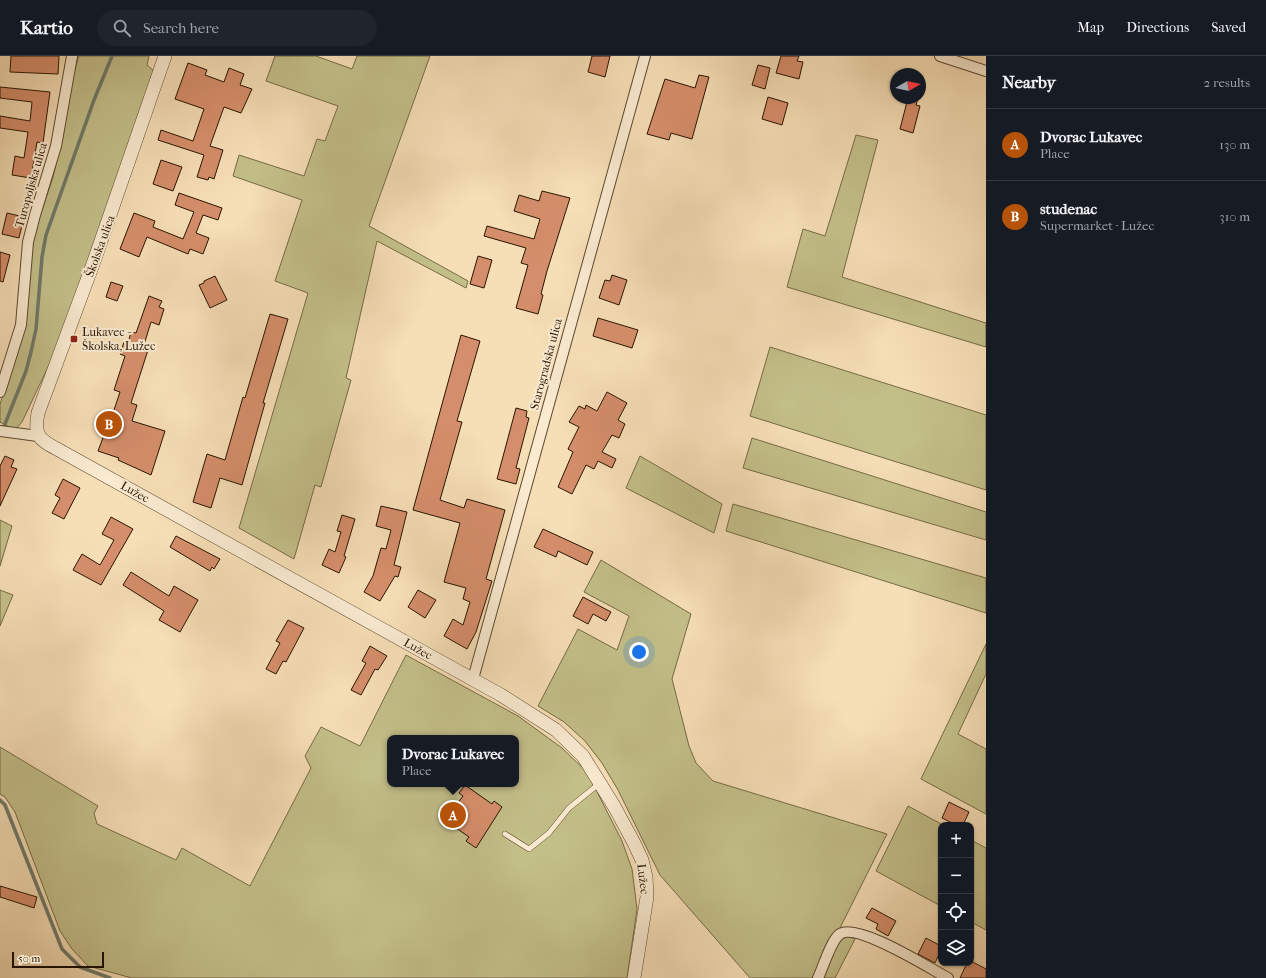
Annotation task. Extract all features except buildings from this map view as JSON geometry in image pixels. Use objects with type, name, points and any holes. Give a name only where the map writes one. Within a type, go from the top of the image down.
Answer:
[{"type":"street","name":"Turopoljska ulica","points":[[0,392],[15,349],[21,325],[28,242],[56,146],[72,56]]},
{"type":"street","name":"Školska ulica","points":[[38,436],[36,425],[38,413],[94,264],[165,56]]},
{"type":"street","name":"Starogradska ulica","points":[[473,679],[645,56]]},
{"type":"street","points":[[940,56],[986,71]]},
{"type":"street","points":[[0,431],[38,436]]},
{"type":"street","name":"Lužec","points":[[38,436],[44,442],[56,449],[473,679],[556,730],[583,756],[601,782],[642,860],[646,877],[647,897],[634,978]]},
{"type":"street","points":[[818,978],[839,934],[848,931],[856,931],[872,937],[948,978]]},
{"type":"lane","points":[[505,834],[529,849],[549,832],[569,808],[601,782]]},
{"type":"shaded area","points":[[79,56],[149,56],[147,65],[155,72],[49,365],[22,422],[15,430],[0,422],[0,404],[22,339],[27,311],[29,270],[34,234],[53,177],[63,135],[73,75]]},
{"type":"shaded area","points":[[275,56],[316,56],[352,69],[357,56],[430,56],[369,226],[468,281],[466,288],[377,241],[346,378],[351,380],[321,487],[315,485],[294,559],[239,528],[308,293],[275,281],[302,200],[233,176],[239,155],[304,176],[317,139],[325,141],[338,106],[266,81]]},
{"type":"shaded area","points":[[856,135],[878,140],[842,277],[986,323],[986,347],[787,287],[803,229],[825,236]]},
{"type":"shaded area","points":[[770,347],[986,415],[986,490],[750,416]]},
{"type":"shaded area","points":[[752,438],[986,512],[986,540],[743,468]]},
{"type":"shaded area","points":[[640,456],[722,504],[714,533],[626,488]]},
{"type":"shaded area","points":[[733,504],[986,578],[986,613],[726,531]]},
{"type":"shaded area","points":[[0,520],[12,526],[0,566]]},
{"type":"shaded area","points":[[601,560],[691,614],[672,679],[689,746],[696,763],[713,781],[887,834],[815,978],[750,978],[660,875],[618,790],[602,763],[585,741],[564,722],[538,706],[578,629],[617,650],[629,616],[584,592]]},
{"type":"shaded area","points":[[0,590],[13,595],[0,626]]},
{"type":"shaded area","points":[[986,644],[986,674],[958,734],[986,749],[986,814],[921,779]]},
{"type":"shaded area","points":[[406,655],[518,716],[562,748],[587,772],[622,841],[632,869],[637,909],[627,978],[132,978],[88,966],[72,949],[60,931],[15,812],[5,797],[0,794],[0,747],[98,806],[94,813],[97,824],[176,860],[182,848],[250,886],[311,768],[305,756],[321,727],[360,746]]},
{"type":"shaded area","points":[[908,806],[938,822],[938,904],[876,871]]},
{"type":"shaded area","points":[[974,842],[986,848],[986,930],[974,924]]},
{"type":"shaded area","points":[[845,935],[855,939],[835,978],[822,978],[839,942]]},
{"type":"waterway","points":[[3,429],[26,371],[31,352],[36,329],[42,257],[46,235],[94,100],[112,56]]},
{"type":"waterway","points":[[0,800],[5,805],[62,949],[80,967],[110,978]]},
{"type":"place","name":"Lukavec - Školska, Lužec","points":[[74,339]]},
{"type":"place","name":"studenac","points":[[109,424]]},
{"type":"place","name":"Dvorac Lukavec","points":[[453,815]]}]
